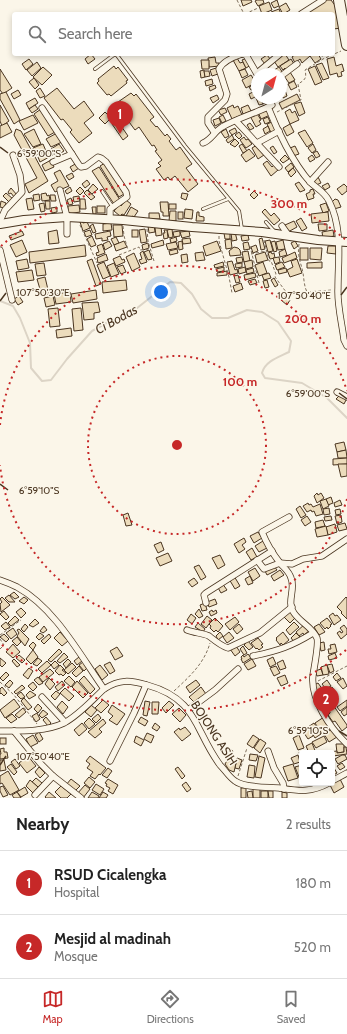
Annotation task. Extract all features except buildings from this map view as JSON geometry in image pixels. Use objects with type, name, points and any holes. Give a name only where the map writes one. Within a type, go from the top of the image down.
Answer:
[{"type":"highway","points":[[339,0],[347,44]]},
{"type":"street","points":[[304,12],[323,0]]},
{"type":"street","points":[[214,132],[208,123],[208,117],[225,100],[227,94],[219,69],[228,61],[238,56]]},
{"type":"street","points":[[247,56],[254,68]]},
{"type":"street","points":[[264,68],[278,56]]},
{"type":"street","points":[[287,72],[297,64]]},
{"type":"street","points":[[203,143],[208,141],[214,132],[272,104]]},
{"type":"street","points":[[268,107],[286,145],[310,182],[330,201],[343,242],[338,289],[344,340],[347,346]]},
{"type":"street","points":[[42,108],[79,165],[81,167],[86,166],[98,157],[102,158],[127,193],[127,197],[112,207],[110,211],[110,219]]},
{"type":"street","points":[[236,122],[280,167]]},
{"type":"street","points":[[257,143],[279,131]]},
{"type":"street","points":[[53,162],[72,154]]},
{"type":"street","points":[[0,221],[5,210],[22,192],[20,175],[13,155]]},
{"type":"street","points":[[310,182],[328,162]]},
{"type":"street","points":[[60,190],[72,217],[67,234]]},
{"type":"street","points":[[0,224],[24,220],[72,217],[242,230],[343,242]]},
{"type":"street","points":[[282,226],[289,236]]},
{"type":"street","points":[[0,250],[2,265],[12,300]]},
{"type":"street","points":[[337,392],[347,397]]},
{"type":"street","points":[[289,518],[262,531],[272,551],[292,579],[291,601],[295,614],[310,628],[317,640],[312,684],[314,695],[329,722],[347,744]]},
{"type":"street","points":[[257,560],[264,569],[280,563],[292,564],[303,559],[322,556],[347,539]]},
{"type":"street","points":[[206,603],[204,598],[206,593],[272,551]]},
{"type":"street","points":[[0,580],[22,591],[54,618],[104,689]]},
{"type":"street","points":[[187,630],[193,633],[207,635],[211,639],[226,647],[230,647],[265,630],[292,607]]},
{"type":"street","points":[[253,656],[275,652],[289,647],[313,633]]},
{"type":"street","points":[[188,710],[215,690],[238,669]]},
{"type":"street","name":"BOJONG ASIH","points":[[0,731],[40,729],[65,722],[104,689],[121,681],[132,682],[146,685],[171,694],[188,710],[196,720],[215,758],[229,776],[236,782],[255,786],[311,791],[322,786]]},
{"type":"street","points":[[110,760],[134,713],[146,685]]},
{"type":"street","points":[[42,698],[65,722]]},
{"type":"street","points":[[14,731],[32,754],[53,776],[81,798]]},
{"type":"street","points":[[268,752],[274,768],[283,783],[284,789]]},
{"type":"street","points":[[335,780],[347,774]]},
{"type":"street","points":[[35,795],[53,776]]},
{"type":"lane","points":[[95,69],[112,56]]},
{"type":"lane","points":[[117,56],[185,146],[239,211],[242,230]]},
{"type":"lane","points":[[102,191],[112,207]]},
{"type":"lane","points":[[203,208],[228,199]]},
{"type":"lane","points":[[266,222],[277,234]]},
{"type":"path","points":[[237,0],[243,12]]},
{"type":"path","points":[[249,12],[258,8]]},
{"type":"path","points":[[335,54],[347,48]]},
{"type":"path","points":[[271,115],[301,100],[298,84],[306,77],[305,70],[330,56]]},
{"type":"path","points":[[72,217],[96,263]]},
{"type":"path","points":[[123,220],[124,236],[128,251]]},
{"type":"path","points":[[146,223],[150,249],[154,262]]},
{"type":"path","points":[[219,229],[219,241],[232,294]]},
{"type":"path","points":[[262,232],[269,261],[271,261],[276,274],[275,278],[289,296]]},
{"type":"path","points":[[300,238],[298,256],[307,292],[338,289]]},
{"type":"path","points":[[250,246],[259,283]]},
{"type":"path","points":[[119,255],[139,247],[140,250],[150,249]]},
{"type":"path","points":[[251,254],[266,250]]},
{"type":"path","points":[[0,636],[21,620]]},
{"type":"path","points":[[0,639],[4,646],[0,650]]},
{"type":"path","points":[[171,694],[192,674],[207,653],[211,639]]},
{"type":"path","points":[[312,684],[347,666]]},
{"type":"path","points":[[0,682],[14,695],[40,729]]},
{"type":"path","points":[[236,782],[247,748]]},
{"type":"waterway","name":"Ci Bodas","points":[[0,301],[13,306],[20,318],[30,343],[31,368],[42,381],[51,380],[67,359],[92,331],[112,320],[127,316],[170,282],[181,283],[192,294],[201,309],[212,318],[228,318],[247,310],[262,312],[278,322],[291,341],[289,352],[266,365],[262,373],[265,378],[302,383],[327,398],[347,418]]},
{"type":"place","name":"RSUD Cicalengka","points":[[120,134]]},
{"type":"place","name":"Mesjid al madinah","points":[[326,719]]}]
